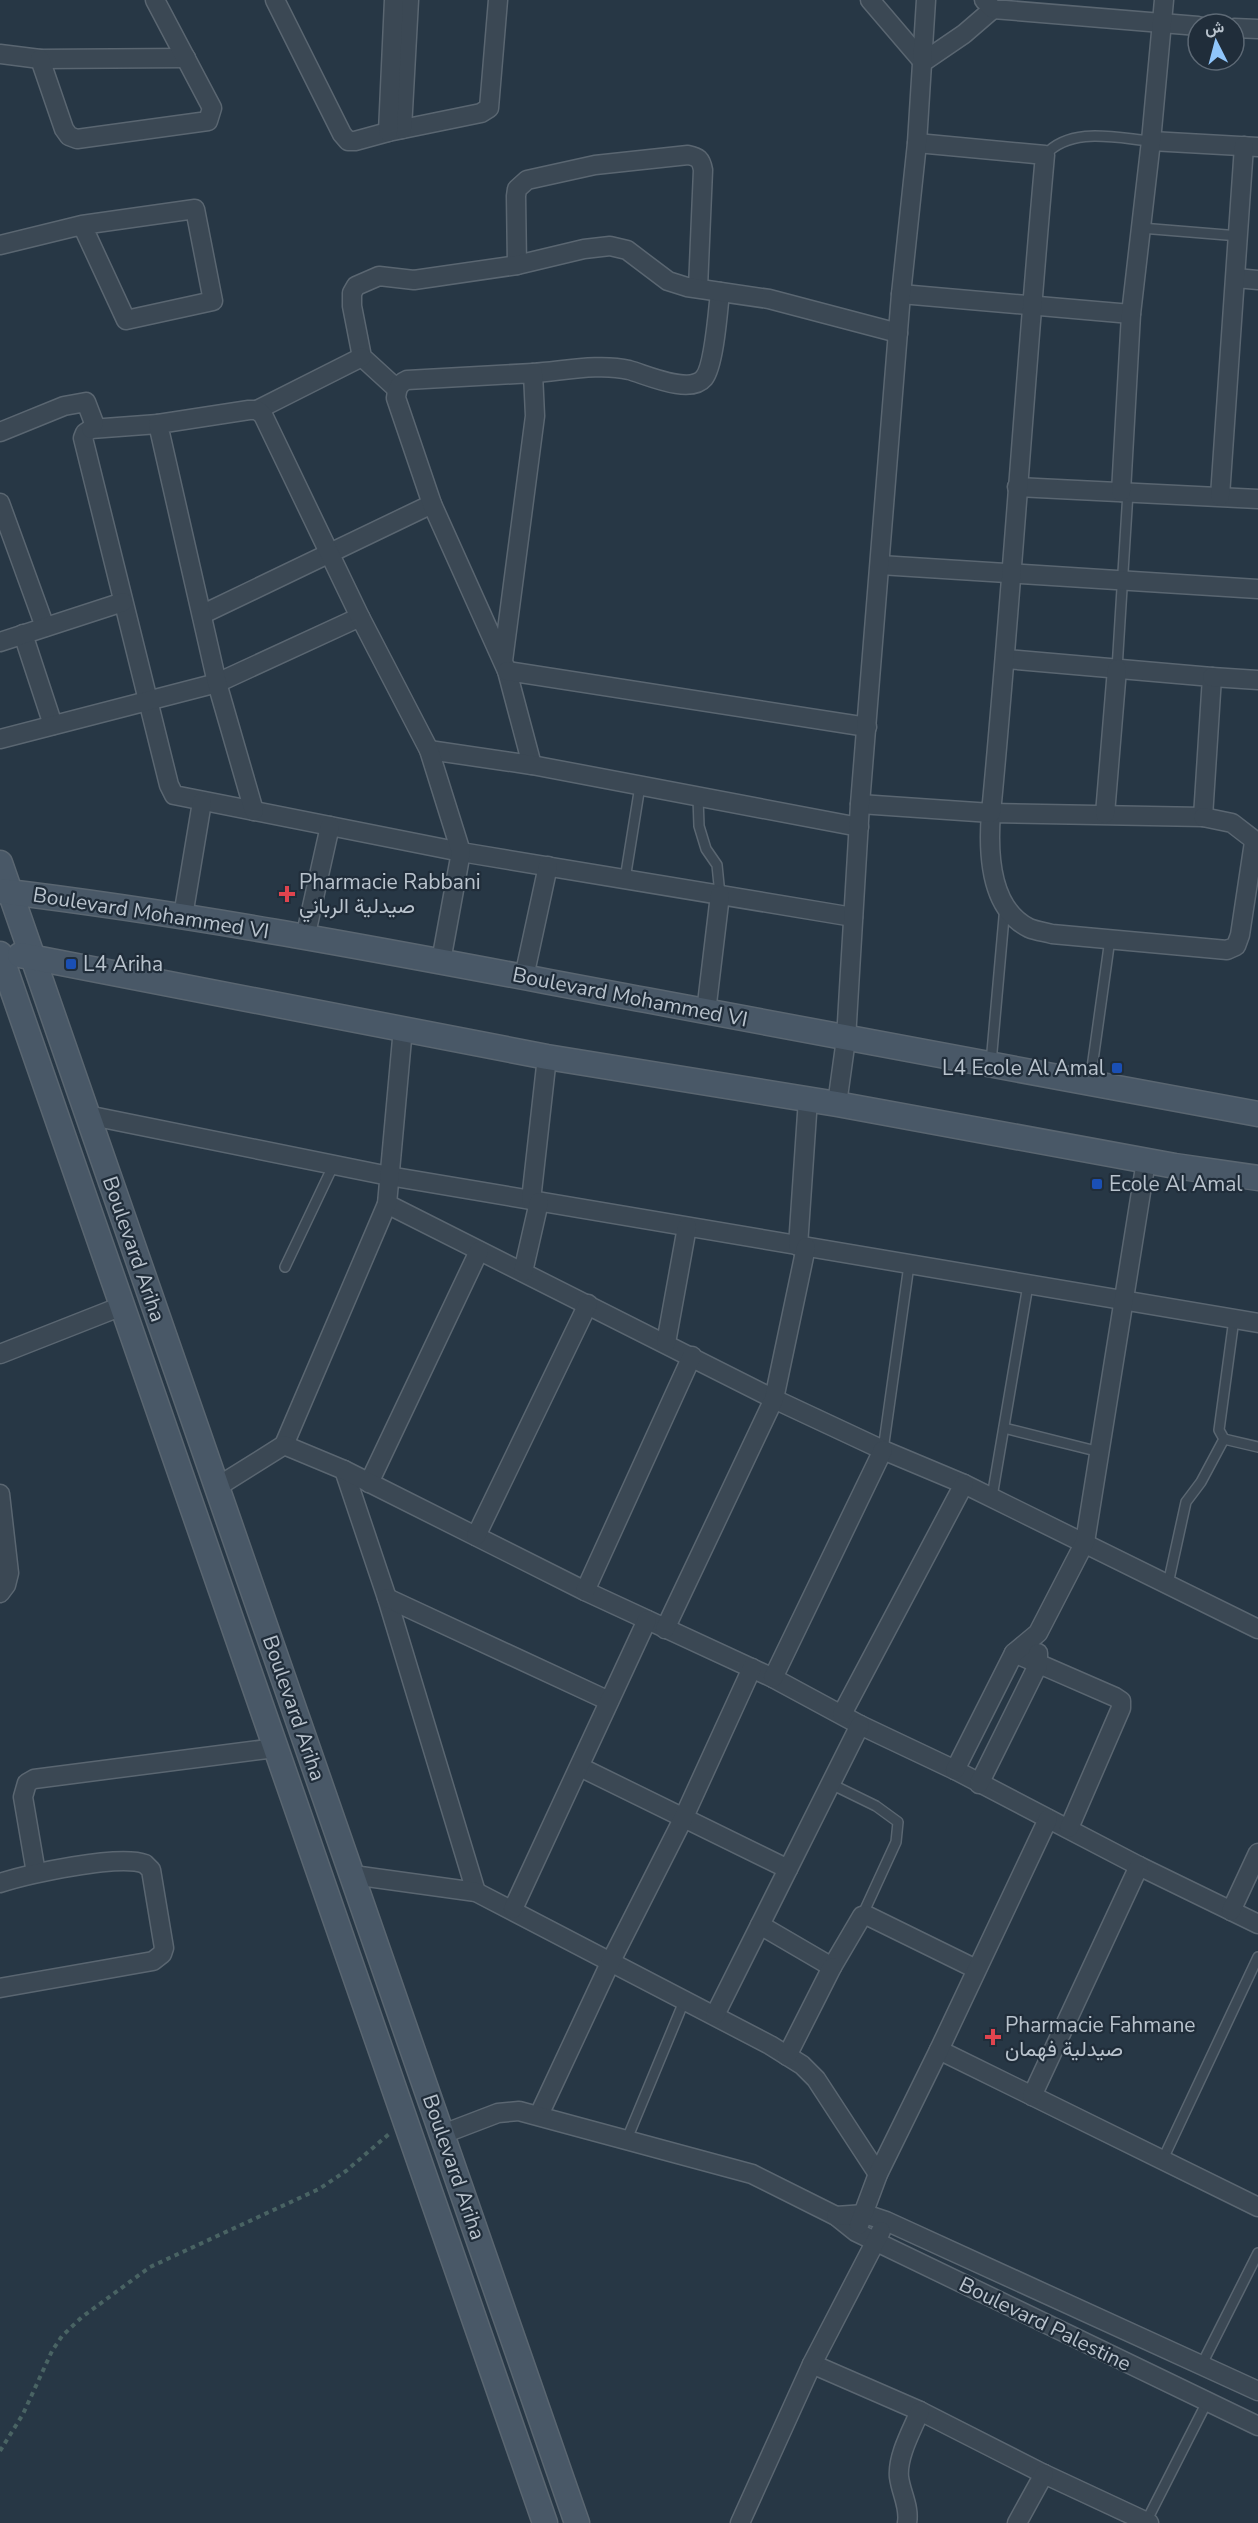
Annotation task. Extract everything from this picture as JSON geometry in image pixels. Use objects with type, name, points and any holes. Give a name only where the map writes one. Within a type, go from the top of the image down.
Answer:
[{"type":"street","points":[[40,59],[64,129],[69,136],[77,139],[208,121],[212,108],[155,0]]},
{"type":"street","points":[[275,0],[342,134],[348,141],[481,113],[489,108],[498,0]]},
{"type":"street","points":[[394,0],[395,130]]},
{"type":"street","points":[[395,130],[409,0]]},
{"type":"street","points":[[870,0],[923,62]]},
{"type":"street","points":[[837,1104],[846,1039],[860,804],[901,294],[917,143],[926,0]]},
{"type":"street","points":[[1125,492],[1131,314],[1151,141],[1164,0]]},
{"type":"street","points":[[923,62],[964,34],[988,4],[1186,25]]},
{"type":"street","points":[[0,54],[40,59],[186,58]]},
{"type":"street","points":[[1151,141],[1251,146],[1239,236],[1220,496]]},
{"type":"street","points":[[860,804],[991,813],[1203,817],[1232,823],[1256,842],[1240,936],[1236,946],[1227,950],[1052,934],[1029,928],[1015,917],[1005,904],[991,864],[988,845],[991,813],[1006,659],[1031,306],[1045,155],[917,143]]},
{"type":"street","points":[[517,265],[516,196],[518,189],[527,180],[595,165],[687,155],[697,157],[702,161],[703,170],[698,288]]},
{"type":"street","points":[[0,246],[82,225],[195,209],[213,301],[126,320],[82,225]]},
{"type":"street","points":[[397,389],[362,357],[352,306],[352,293],[356,286],[379,276],[414,280],[517,265],[584,249],[610,246],[627,250],[668,281],[769,299],[898,333]]},
{"type":"street","points":[[1236,279],[1258,280]]},
{"type":"street","points":[[532,765],[505,666],[432,504],[396,398],[397,389],[407,380],[605,368],[627,369],[674,384],[691,385],[703,380],[709,368],[720,292]]},
{"type":"street","points":[[901,294],[1131,314]]},
{"type":"street","points":[[362,357],[257,410],[158,424],[91,429],[85,433],[84,438],[147,701],[169,785],[174,795],[461,852],[854,917]]},
{"type":"street","points":[[505,666],[535,416],[533,373]]},
{"type":"street","points":[[0,432],[64,406],[86,402],[94,423],[91,429]]},
{"type":"street","points":[[257,410],[263,415],[360,617],[429,750],[461,852],[441,961]]},
{"type":"street","points":[[158,424],[217,683],[254,811]]},
{"type":"street","points":[[1017,487],[1258,499]]},
{"type":"street","points":[[0,503],[45,627]]},
{"type":"street","points":[[202,614],[432,504]]},
{"type":"street","points":[[880,565],[1258,589]]},
{"type":"street","points":[[0,642],[123,602]]},
{"type":"street","points":[[0,739],[217,683],[360,617]]},
{"type":"street","points":[[23,634],[53,725]]},
{"type":"street","points":[[1006,659],[1258,680]]},
{"type":"street","points":[[505,666],[867,727]]},
{"type":"street","points":[[1105,814],[1117,669]]},
{"type":"street","points":[[1203,817],[1212,677]]},
{"type":"street","points":[[429,750],[532,765],[859,827]]},
{"type":"street","points":[[183,916],[202,802]]},
{"type":"street","points":[[305,938],[330,826]]},
{"type":"street","name":"Boulevard Ariha","points":[[0,863],[5,892],[33,957],[577,2523]]},
{"type":"street","points":[[524,977],[548,866]]},
{"type":"street","name":"Boulevard Mohammed VI","points":[[5,892],[183,916],[441,961],[846,1039],[1258,1114]]},
{"type":"street","points":[[706,1012],[720,895]]},
{"type":"street","points":[[0,952],[547,1057],[808,1099],[1146,1161],[1258,1178]]},
{"type":"street","name":"Boulevard Ariha","points":[[0,952],[545,2523]]},
{"type":"street","points":[[217,1488],[284,1445],[387,1204],[403,1028]]},
{"type":"street","points":[[523,1272],[535,1201],[547,1057]]},
{"type":"street","points":[[665,1629],[774,1399],[802,1247],[808,1099]]},
{"type":"street","points":[[87,1115],[388,1176],[1258,1323]]},
{"type":"street","points":[[955,1770],[1014,1653],[1038,1633],[1085,1542],[1146,1161]]},
{"type":"street","points":[[387,1204],[774,1399],[883,1450],[992,1497],[1258,1629]]},
{"type":"street","points":[[666,1343],[687,1227]]},
{"type":"street","points":[[369,1483],[479,1251]]},
{"type":"street","points":[[476,1536],[588,1304]]},
{"type":"street","points":[[0,1354],[122,1306]]},
{"type":"street","points":[[585,1591],[692,1356]]},
{"type":"street","points":[[284,1445],[344,1470],[585,1591],[752,1668],[860,1725],[955,1770],[1139,1866],[1258,1924]]},
{"type":"street","points":[[772,1678],[883,1450]]},
{"type":"street","points":[[344,1470],[387,1598],[476,1892]]},
{"type":"street","points":[[842,1714],[964,1484]]},
{"type":"street","points":[[0,1494],[9,1573],[6,1585],[0,1593]]},
{"type":"street","points":[[387,1598],[609,1701]]},
{"type":"street","points":[[513,1909],[647,1620]]},
{"type":"street","points":[[979,1784],[1038,1665],[1038,1633]]},
{"type":"street","points":[[1014,1653],[1121,1701],[1069,1828]]},
{"type":"street","points":[[539,2115],[610,1963],[683,1819],[752,1668]]},
{"type":"street","points":[[715,2015],[860,1725]]},
{"type":"street","points":[[36,1873],[23,1797],[27,1783],[34,1779],[275,1748]]},
{"type":"street","points":[[580,1767],[788,1869]]},
{"type":"street","points":[[856,2232],[865,2214],[878,2174],[1048,1819]]},
{"type":"street","points":[[1231,1911],[1258,1853]]},
{"type":"street","points":[[0,1883],[36,1873],[128,1861],[145,1864],[150,1870],[164,1948],[162,1954],[153,1961],[0,1988]]},
{"type":"street","points":[[1032,2096],[1139,1866]]},
{"type":"street","points":[[353,1875],[476,1892],[513,1909],[610,1963],[685,1999],[787,2056],[802,2065],[816,2079],[878,2174]]},
{"type":"street","points":[[787,2056],[832,1967],[862,1916],[870,1916],[976,1969]]},
{"type":"street","points":[[760,1925],[832,1967]]},
{"type":"street","points":[[939,2050],[1258,2207]]},
{"type":"street","name":"Boulevard Palestine","points":[[442,2134],[498,2113],[519,2111],[752,2174],[836,2216],[856,2232],[1258,2426]]},
{"type":"street","name":"Boulevard Palestine","points":[[836,2216],[865,2214],[886,2221],[1258,2391]]},
{"type":"street","points":[[740,2523],[812,2364],[886,2221]]},
{"type":"street","points":[[812,2364],[920,2410],[1044,2474],[1118,2516],[1148,2522]]},
{"type":"street","points":[[1202,2364],[1207,2402]]},
{"type":"street","points":[[907,2523],[908,2509],[899,2477],[900,2464],[920,2410]]},
{"type":"street","points":[[1017,2523],[1044,2474]]},
{"type":"lane","points":[[1045,155],[1054,145],[1074,137],[1093,136],[1151,141]]},
{"type":"lane","points":[[1141,228],[1239,236]]},
{"type":"lane","points":[[1117,669],[1124,580],[1125,492]]},
{"type":"lane","points":[[625,879],[640,786]]},
{"type":"lane","points":[[698,797],[699,826],[706,849],[717,866],[720,895]]},
{"type":"lane","points":[[991,1065],[1005,904]]},
{"type":"lane","points":[[1089,1083],[1110,939]]},
{"type":"lane","points":[[285,1267],[333,1166]]},
{"type":"lane","points":[[883,1450],[909,1265]]},
{"type":"lane","points":[[992,1497],[1028,1285]]},
{"type":"lane","points":[[1234,1319],[1219,1430],[1224,1439],[1258,1447]]},
{"type":"lane","points":[[1004,1428],[1100,1452]]},
{"type":"lane","points":[[1168,1584],[1186,1502],[1201,1482],[1224,1439]]},
{"type":"lane","points":[[830,1784],[876,1806],[898,1822],[897,1842],[862,1916]]},
{"type":"lane","points":[[1163,2159],[1258,1957]]},
{"type":"lane","points":[[627,2139],[685,1999]]},
{"type":"lane","points":[[1202,2364],[1258,2253]]},
{"type":"lane","points":[[1148,2522],[1207,2402]]},
{"type":"path","points":[[0,2451],[23,2414],[52,2351],[62,2336],[82,2317],[150,2267],[319,2189],[346,2171],[389,2133]]},
{"type":"place","name":"Pharmacie Rabbani صيدلية الرباني","points":[[287,894]]},
{"type":"place","name":"L4 Ariha","points":[[71,964]]},
{"type":"place","name":"L4 Ecole Al Amal","points":[[1117,1068]]},
{"type":"place","name":"Ecole Al Amal","points":[[1097,1184]]},
{"type":"place","name":"Pharmacie Fahmane صيدلية فهمان","points":[[993,2037]]}]
